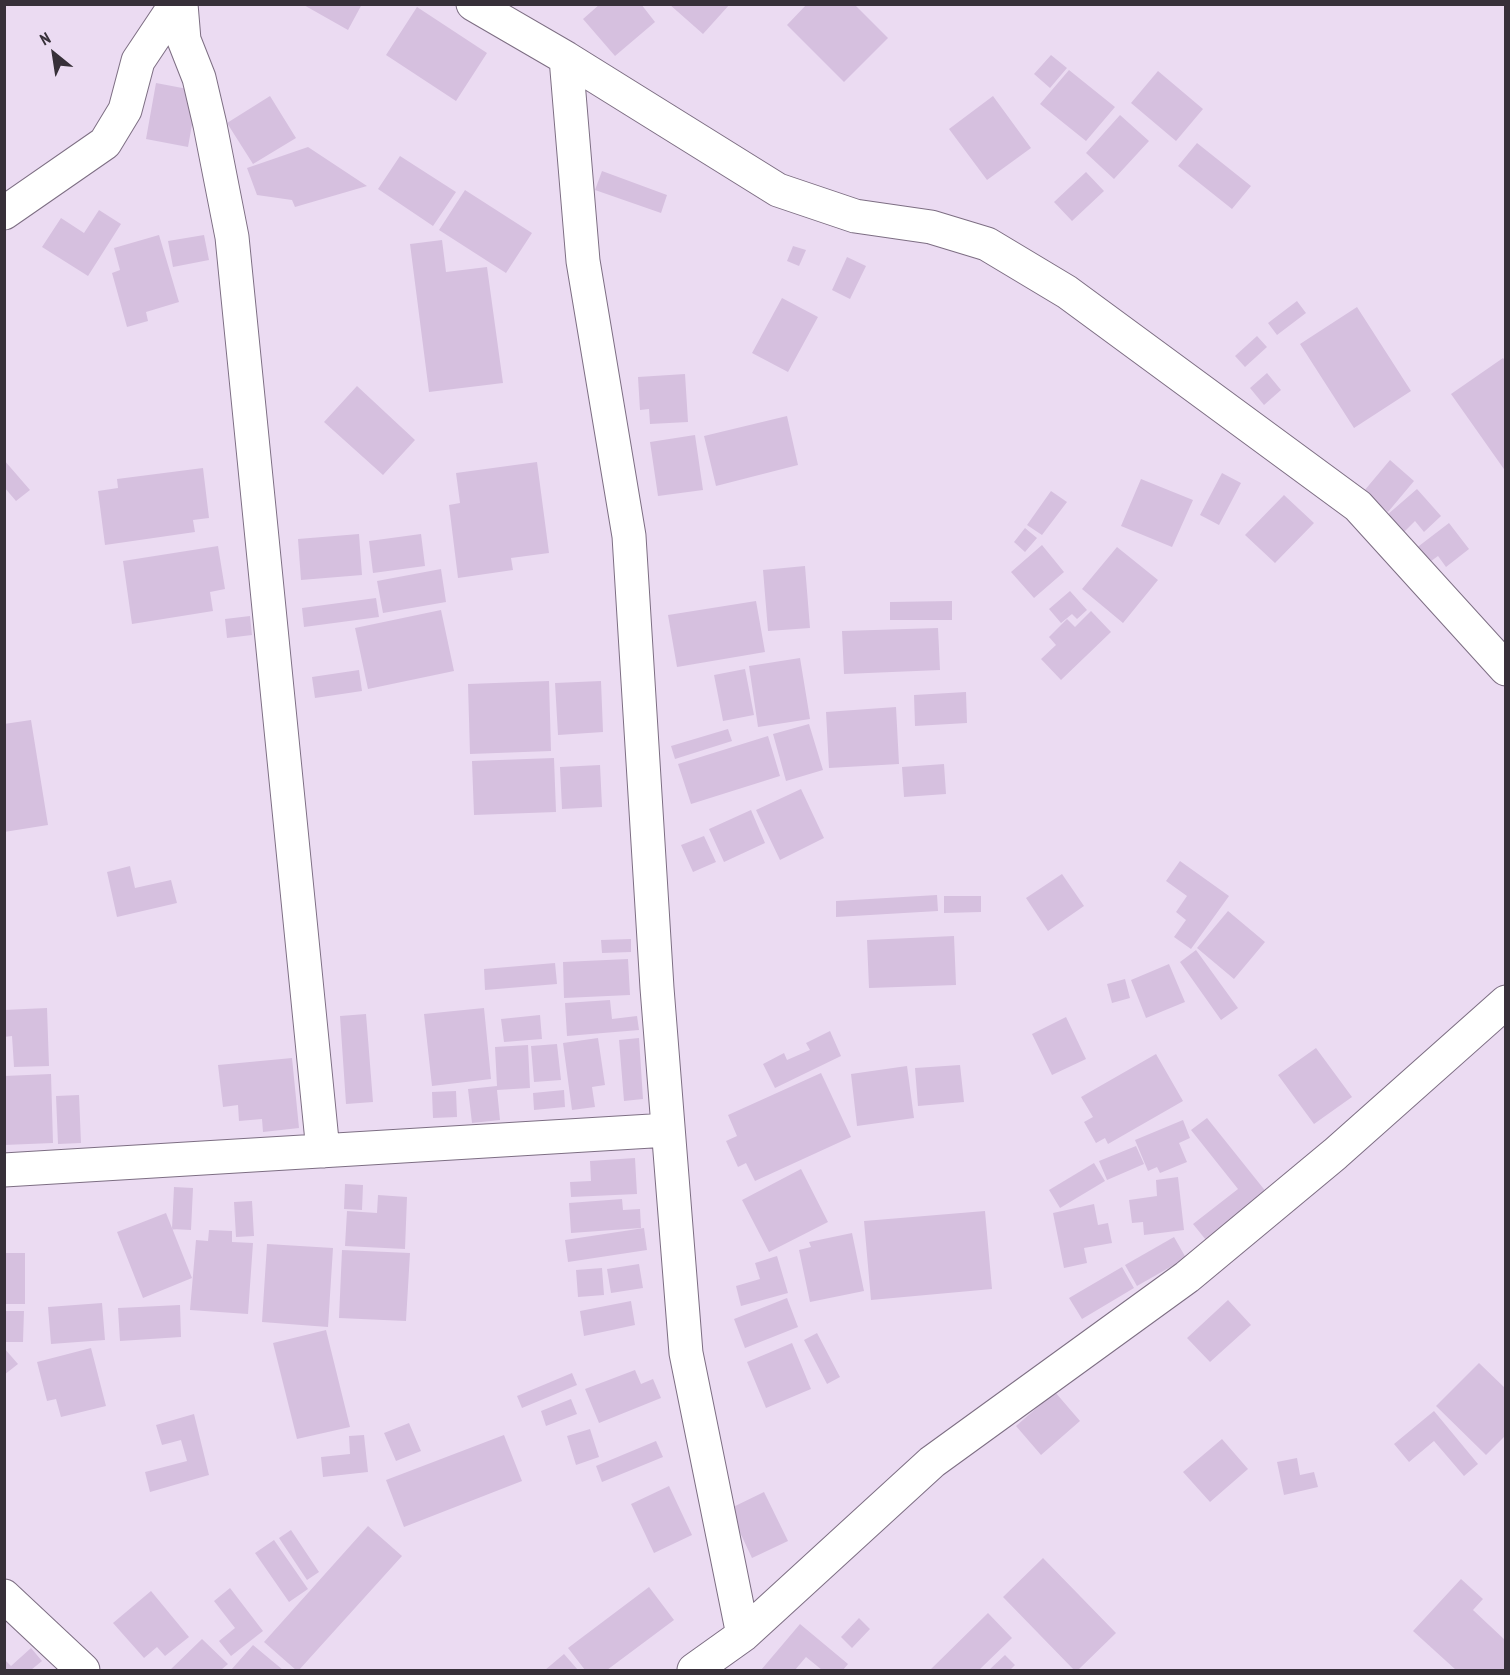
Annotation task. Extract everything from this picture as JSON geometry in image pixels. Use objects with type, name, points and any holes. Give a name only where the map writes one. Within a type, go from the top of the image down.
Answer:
[{"type":"street","points":[[4,213],[105,143],[125,110],[138,61],[176,4]]},
{"type":"street","points":[[181,4],[184,40],[199,78],[232,237],[323,1151]]},
{"type":"street","points":[[473,4],[566,58],[778,190],[855,216],[931,227],[987,244],[1067,292],[1358,506],[1506,669]]},
{"type":"street","points":[[566,58],[583,261],[629,536],[657,988],[686,1353],[743,1635]]},
{"type":"street","points":[[694,1671],[743,1635],[932,1462],[1187,1277],[1335,1154],[1506,1002]]},
{"type":"street","points":[[4,1170],[668,1130]]},
{"type":"street","points":[[4,1596],[83,1671]]},
{"type":"building","points":[[302,4],[362,4],[348,30]]},
{"type":"building","points":[[600,4],[641,4],[655,22],[615,56],[583,19]]},
{"type":"building","points":[[669,4],[730,4],[703,34]]},
{"type":"building","points":[[807,4],[854,4],[888,38],[844,82],[787,25]]},
{"type":"building","points":[[417,7],[487,53],[456,101],[386,55]]},
{"type":"building","points":[[1051,55],[1067,68],[1050,88],[1034,74]]},
{"type":"building","points":[[1069,70],[1115,107],[1086,141],[1040,104]]},
{"type":"building","points":[[1158,71],[1203,109],[1176,141],[1131,103]]},
{"type":"building","points":[[156,83],[198,91],[188,147],[146,139]]},
{"type":"building","points":[[270,96],[296,138],[253,164],[227,123]]},
{"type":"building","points":[[993,96],[1031,148],[987,180],[949,129]]},
{"type":"building","points":[[1120,115],[1149,141],[1114,179],[1086,153]]},
{"type":"building","points":[[1197,143],[1251,186],[1232,209],[1178,166]]},
{"type":"building","points":[[308,147],[367,186],[295,207],[292,200],[257,195],[247,168]]},
{"type":"building","points":[[400,156],[456,192],[433,226],[378,189]]},
{"type":"building","points":[[602,171],[667,195],[661,213],[595,190]]},
{"type":"building","points":[[1086,172],[1104,191],[1072,221],[1054,202]]},
{"type":"building","points":[[465,190],[532,233],[506,273],[439,230]]},
{"type":"building","points":[[99,210],[121,224],[88,276],[42,247],[61,218],[84,233]]},
{"type":"building","points":[[159,235],[179,302],[146,312],[148,321],[127,327],[112,273],[120,270],[114,248]]},
{"type":"building","points":[[204,235],[209,260],[173,267],[168,241]]},
{"type":"building","points":[[442,240],[446,272],[487,267],[503,383],[429,392],[410,244]]},
{"type":"building","points":[[793,246],[806,250],[799,266],[787,261]]},
{"type":"building","points":[[847,257],[866,266],[850,299],[832,290]]},
{"type":"building","points":[[782,298],[818,317],[788,372],[752,353]]},
{"type":"building","points":[[1297,301],[1306,313],[1277,335],[1268,323]]},
{"type":"building","points":[[1357,307],[1411,391],[1354,428],[1300,344]]},
{"type":"building","points":[[1257,336],[1267,347],[1245,367],[1235,356]]},
{"type":"building","points":[[1503,358],[1506,362],[1506,472],[1451,394]]},
{"type":"building","points":[[1267,373],[1281,390],[1264,405],[1250,388]]},
{"type":"building","points":[[685,374],[688,422],[650,424],[649,409],[640,410],[638,377]]},
{"type":"building","points":[[357,386],[415,440],[383,475],[324,422]]},
{"type":"building","points":[[787,416],[798,465],[716,486],[704,436]]},
{"type":"building","points":[[695,435],[703,490],[658,496],[650,442]]},
{"type":"building","points":[[4,460],[30,490],[16,501],[4,487]]},
{"type":"building","points":[[1390,460],[1414,481],[1388,512],[1364,491]]},
{"type":"building","points":[[537,462],[549,553],[511,558],[513,570],[458,578],[449,505],[460,503],[456,473]]},
{"type":"building","points":[[203,468],[209,518],[193,520],[195,532],[105,545],[98,491],[118,488],[117,479]]},
{"type":"building","points":[[1222,473],[1241,483],[1219,525],[1200,515]]},
{"type":"building","points":[[1141,479],[1193,500],[1172,547],[1121,526]]},
{"type":"building","points":[[1417,489],[1441,516],[1424,532],[1415,521],[1403,533],[1387,515]]},
{"type":"building","points":[[1051,491],[1067,502],[1042,535],[1027,525]]},
{"type":"building","points":[[1284,495],[1314,523],[1275,563],[1245,535]]},
{"type":"building","points":[[1449,523],[1469,549],[1446,567],[1438,556],[1427,564],[1415,549]]},
{"type":"building","points":[[1025,528],[1037,538],[1025,552],[1014,542]]},
{"type":"building","points":[[359,534],[362,575],[301,580],[298,539]]},
{"type":"building","points":[[421,534],[425,566],[373,573],[369,541]]},
{"type":"building","points":[[1042,545],[1064,572],[1034,598],[1011,572]]},
{"type":"building","points":[[218,546],[225,589],[210,592],[213,611],[132,624],[123,561]]},
{"type":"building","points":[[1117,547],[1158,580],[1123,623],[1082,589]]},
{"type":"building","points":[[805,566],[810,628],[768,631],[763,570]]},
{"type":"building","points":[[441,569],[446,602],[383,613],[377,581]]},
{"type":"building","points":[[1070,591],[1087,610],[1077,619],[1072,614],[1061,623],[1049,609]]},
{"type":"building","points":[[376,598],[379,617],[304,627],[302,608]]},
{"type":"building","points":[[756,601],[765,652],[677,667],[668,615]]},
{"type":"building","points":[[952,601],[952,620],[890,620],[890,602]]},
{"type":"building","points":[[441,610],[454,671],[368,689],[355,628]]},
{"type":"building","points":[[1091,611],[1111,632],[1061,680],[1041,659],[1056,645],[1049,637],[1067,619],[1075,627]]},
{"type":"building","points":[[250,616],[252,635],[227,638],[225,619]]},
{"type":"building","points":[[938,628],[940,670],[844,674],[842,631]]},
{"type":"building","points":[[800,658],[810,719],[758,727],[749,666]]},
{"type":"building","points":[[745,669],[754,715],[723,721],[714,675]]},
{"type":"building","points":[[359,670],[362,691],[315,698],[312,677]]},
{"type":"building","points":[[549,681],[551,751],[470,754],[468,684]]},
{"type":"building","points":[[601,681],[603,732],[558,735],[555,683]]},
{"type":"building","points":[[966,692],[967,723],[915,726],[914,695]]},
{"type":"building","points":[[896,707],[899,764],[829,768],[826,712]]},
{"type":"building","points":[[31,720],[48,825],[4,832],[4,724]]},
{"type":"building","points":[[809,724],[823,770],[786,781],[773,734]]},
{"type":"building","points":[[728,729],[732,741],[675,759],[671,746]]},
{"type":"building","points":[[768,736],[780,776],[691,804],[678,764]]},
{"type":"building","points":[[554,758],[556,812],[474,815],[472,761]]},
{"type":"building","points":[[944,764],[946,794],[904,797],[902,767]]},
{"type":"building","points":[[600,765],[602,807],[562,809],[560,767]]},
{"type":"building","points":[[801,789],[824,838],[780,860],[756,810]]},
{"type":"building","points":[[751,810],[765,843],[724,862],[709,829]]},
{"type":"building","points":[[704,836],[716,862],[693,872],[681,845]]},
{"type":"building","points":[[1180,861],[1229,896],[1191,949],[1174,937],[1186,920],[1176,912],[1187,896],[1166,881]]},
{"type":"building","points":[[130,866],[135,888],[171,880],[177,903],[117,917],[107,872]]},
{"type":"building","points":[[1062,874],[1084,906],[1048,931],[1026,898]]},
{"type":"building","points":[[937,895],[938,911],[836,917],[836,901]]},
{"type":"building","points":[[944,896],[981,896],[981,912],[944,913]]},
{"type":"building","points":[[1228,911],[1265,942],[1234,979],[1197,948]]},
{"type":"building","points":[[954,936],[956,985],[869,988],[867,940]]},
{"type":"building","points":[[631,939],[631,952],[602,953],[601,940]]},
{"type":"building","points":[[1196,950],[1238,1008],[1221,1020],[1180,962]]},
{"type":"building","points":[[628,959],[630,995],[564,998],[563,962]]},
{"type":"building","points":[[555,963],[557,984],[485,990],[484,969]]},
{"type":"building","points":[[1169,964],[1185,1002],[1146,1018],[1131,980]]},
{"type":"building","points":[[1125,979],[1130,998],[1112,1003],[1107,984]]},
{"type":"building","points":[[610,1000],[612,1019],[637,1016],[639,1030],[567,1036],[565,1003]]},
{"type":"building","points":[[47,1008],[49,1066],[14,1067],[12,1036],[4,1037],[4,1010]]},
{"type":"building","points":[[484,1008],[491,1079],[432,1086],[424,1014]]},
{"type":"building","points":[[366,1014],[373,1102],[346,1104],[340,1016]]},
{"type":"building","points":[[540,1015],[542,1039],[504,1042],[501,1019]]},
{"type":"building","points":[[1066,1017],[1086,1059],[1052,1075],[1032,1034]]},
{"type":"building","points":[[830,1031],[841,1056],[775,1088],[763,1064],[784,1053],[787,1060],[810,1050],[806,1043]]},
{"type":"building","points":[[598,1038],[605,1085],[592,1087],[595,1107],[572,1110],[563,1043]]},
{"type":"building","points":[[639,1038],[643,1099],[624,1101],[619,1040]]},
{"type":"building","points":[[557,1044],[561,1080],[534,1082],[531,1046]]},
{"type":"building","points":[[528,1045],[530,1088],[497,1090],[500,1120],[472,1123],[468,1089],[497,1086],[495,1047]]},
{"type":"building","points":[[1316,1048],[1352,1097],[1314,1124],[1278,1075]]},
{"type":"building","points":[[1156,1054],[1183,1101],[1108,1144],[1105,1138],[1096,1143],[1084,1122],[1093,1117],[1081,1097]]},
{"type":"building","points":[[292,1058],[299,1128],[263,1132],[262,1119],[239,1121],[238,1105],[223,1107],[218,1065]]},
{"type":"building","points":[[960,1065],[964,1102],[918,1106],[915,1068]]},
{"type":"building","points":[[907,1066],[914,1118],[857,1126],[851,1074]]},
{"type":"building","points":[[821,1073],[851,1137],[755,1181],[746,1163],[738,1167],[726,1141],[737,1136],[728,1115]]},
{"type":"building","points":[[51,1074],[53,1143],[4,1145],[4,1076]]},
{"type":"building","points":[[564,1090],[565,1107],[534,1110],[533,1093]]},
{"type":"building","points":[[456,1091],[457,1117],[433,1118],[432,1092]]},
{"type":"building","points":[[79,1095],[81,1143],[58,1144],[56,1096]]},
{"type":"building","points":[[1207,1118],[1267,1193],[1206,1240],[1193,1224],[1238,1189],[1191,1130]]},
{"type":"building","points":[[1183,1120],[1190,1138],[1179,1143],[1187,1162],[1160,1173],[1157,1167],[1148,1171],[1135,1140]]},
{"type":"building","points":[[1136,1146],[1144,1164],[1107,1180],[1099,1161]]},
{"type":"building","points":[[635,1158],[637,1194],[571,1197],[570,1182],[591,1181],[590,1161]]},
{"type":"building","points":[[1094,1163],[1105,1181],[1060,1208],[1049,1190]]},
{"type":"building","points":[[801,1169],[828,1222],[769,1252],[742,1200]]},
{"type":"building","points":[[1178,1177],[1184,1230],[1144,1235],[1143,1222],[1132,1223],[1129,1200],[1157,1196],[1156,1180]]},
{"type":"building","points":[[345,1184],[363,1185],[362,1210],[344,1209]]},
{"type":"building","points":[[174,1187],[193,1188],[191,1230],[172,1229]]},
{"type":"building","points":[[378,1195],[407,1197],[405,1249],[345,1246],[347,1211],[377,1213]]},
{"type":"building","points":[[622,1199],[623,1210],[640,1209],[641,1228],[571,1233],[569,1203]]},
{"type":"building","points":[[252,1201],[254,1236],[236,1237],[234,1202]]},
{"type":"building","points":[[1094,1204],[1098,1225],[1108,1223],[1112,1243],[1084,1248],[1087,1263],[1064,1268],[1053,1213]]},
{"type":"building","points":[[985,1211],[992,1289],[871,1300],[864,1221]]},
{"type":"building","points":[[166,1213],[192,1278],[143,1298],[117,1232]]},
{"type":"building","points":[[644,1228],[647,1250],[568,1262],[565,1240]]},
{"type":"building","points":[[209,1230],[232,1231],[232,1242],[253,1243],[248,1314],[190,1310],[196,1240],[208,1241]]},
{"type":"building","points":[[852,1233],[864,1291],[810,1302],[799,1250],[811,1247],[809,1242]]},
{"type":"building","points":[[1174,1237],[1186,1258],[1137,1286],[1125,1265]]},
{"type":"building","points":[[267,1244],[333,1248],[328,1327],[262,1322]]},
{"type":"building","points":[[342,1250],[410,1253],[406,1321],[339,1318]]},
{"type":"building","points":[[4,1253],[25,1253],[25,1304],[4,1304]]},
{"type":"building","points":[[777,1256],[788,1293],[741,1306],[736,1286],[760,1279],[755,1263]]},
{"type":"building","points":[[639,1264],[643,1288],[611,1293],[607,1269]]},
{"type":"building","points":[[1122,1267],[1134,1288],[1082,1319],[1069,1298]]},
{"type":"building","points":[[602,1268],[604,1295],[578,1297],[576,1270]]},
{"type":"building","points":[[787,1298],[798,1327],[745,1348],[734,1319]]},
{"type":"building","points":[[1228,1300],[1251,1325],[1210,1362],[1187,1338]]},
{"type":"building","points":[[631,1301],[635,1325],[584,1336],[580,1311]]},
{"type":"building","points":[[102,1303],[105,1340],[51,1344],[48,1307]]},
{"type":"building","points":[[180,1305],[181,1337],[120,1341],[118,1308]]},
{"type":"building","points":[[4,1311],[24,1311],[23,1342],[4,1342]]},
{"type":"building","points":[[326,1330],[350,1427],[297,1439],[273,1343]]},
{"type":"building","points":[[817,1333],[840,1377],[827,1384],[804,1340]]},
{"type":"building","points":[[792,1343],[811,1389],[766,1408],[747,1362]]},
{"type":"building","points":[[4,1348],[18,1364],[4,1375]]},
{"type":"building","points":[[91,1348],[106,1406],[61,1417],[56,1399],[47,1401],[37,1362]]},
{"type":"building","points":[[1479,1363],[1506,1389],[1506,1435],[1486,1455],[1436,1406]]},
{"type":"building","points":[[635,1370],[641,1384],[653,1379],[661,1398],[599,1423],[585,1389]]},
{"type":"building","points":[[572,1373],[577,1385],[522,1408],[517,1396]]},
{"type":"building","points":[[1055,1392],[1080,1421],[1041,1455],[1016,1426]]},
{"type":"building","points":[[571,1399],[577,1414],[546,1426],[541,1411]]},
{"type":"building","points":[[1434,1411],[1478,1464],[1464,1476],[1434,1441],[1409,1462],[1394,1444]]},
{"type":"building","points":[[194,1414],[209,1475],[150,1492],[145,1472],[187,1461],[181,1440],[162,1445],[156,1425]]},
{"type":"building","points":[[409,1423],[421,1451],[396,1461],[384,1433]]},
{"type":"building","points":[[590,1429],[599,1457],[576,1465],[567,1436]]},
{"type":"building","points":[[364,1435],[368,1472],[323,1477],[321,1457],[350,1454],[349,1436]]},
{"type":"building","points":[[504,1435],[522,1481],[404,1527],[386,1480]]},
{"type":"building","points":[[1222,1439],[1248,1469],[1210,1502],[1183,1472]]},
{"type":"building","points":[[656,1441],[663,1457],[602,1482],[596,1466]]},
{"type":"building","points":[[1297,1458],[1300,1475],[1314,1472],[1318,1487],[1284,1495],[1277,1462]]},
{"type":"building","points":[[669,1486],[692,1535],[654,1553],[631,1504]]},
{"type":"building","points":[[764,1492],[788,1541],[752,1558],[729,1509]]},
{"type":"building","points":[[368,1526],[402,1556],[299,1670],[296,1670],[264,1642]]},
{"type":"building","points":[[291,1530],[319,1572],[307,1580],[279,1538]]},
{"type":"building","points":[[274,1540],[308,1589],[289,1602],[255,1553]]},
{"type":"building","points":[[1043,1558],[1116,1633],[1078,1670],[1074,1670],[1003,1597]]},
{"type":"building","points":[[1461,1579],[1483,1599],[1473,1610],[1506,1641],[1505,1670],[1456,1670],[1413,1631]]},
{"type":"building","points":[[649,1587],[674,1620],[607,1670],[585,1670],[568,1648]]},
{"type":"building","points":[[230,1588],[263,1631],[231,1656],[219,1641],[235,1628],[214,1601]]},
{"type":"building","points":[[151,1591],[189,1637],[165,1656],[157,1647],[144,1658],[113,1623]]},
{"type":"building","points":[[988,1613],[1012,1638],[979,1670],[930,1670]]},
{"type":"building","points":[[859,1618],[870,1629],[852,1648],[841,1637]]},
{"type":"building","points":[[800,1624],[848,1664],[843,1670],[822,1670],[806,1657],[795,1670],[761,1670]]},
{"type":"building","points":[[202,1639],[228,1664],[221,1670],[170,1670]]},
{"type":"building","points":[[253,1645],[283,1670],[231,1670]]},
{"type":"building","points":[[31,1648],[42,1661],[31,1670],[4,1670],[4,1659],[11,1666]]},
{"type":"building","points":[[564,1654],[578,1670],[545,1670]]},
{"type":"building","points":[[1005,1655],[1015,1665],[1010,1670],[989,1670]]}]
